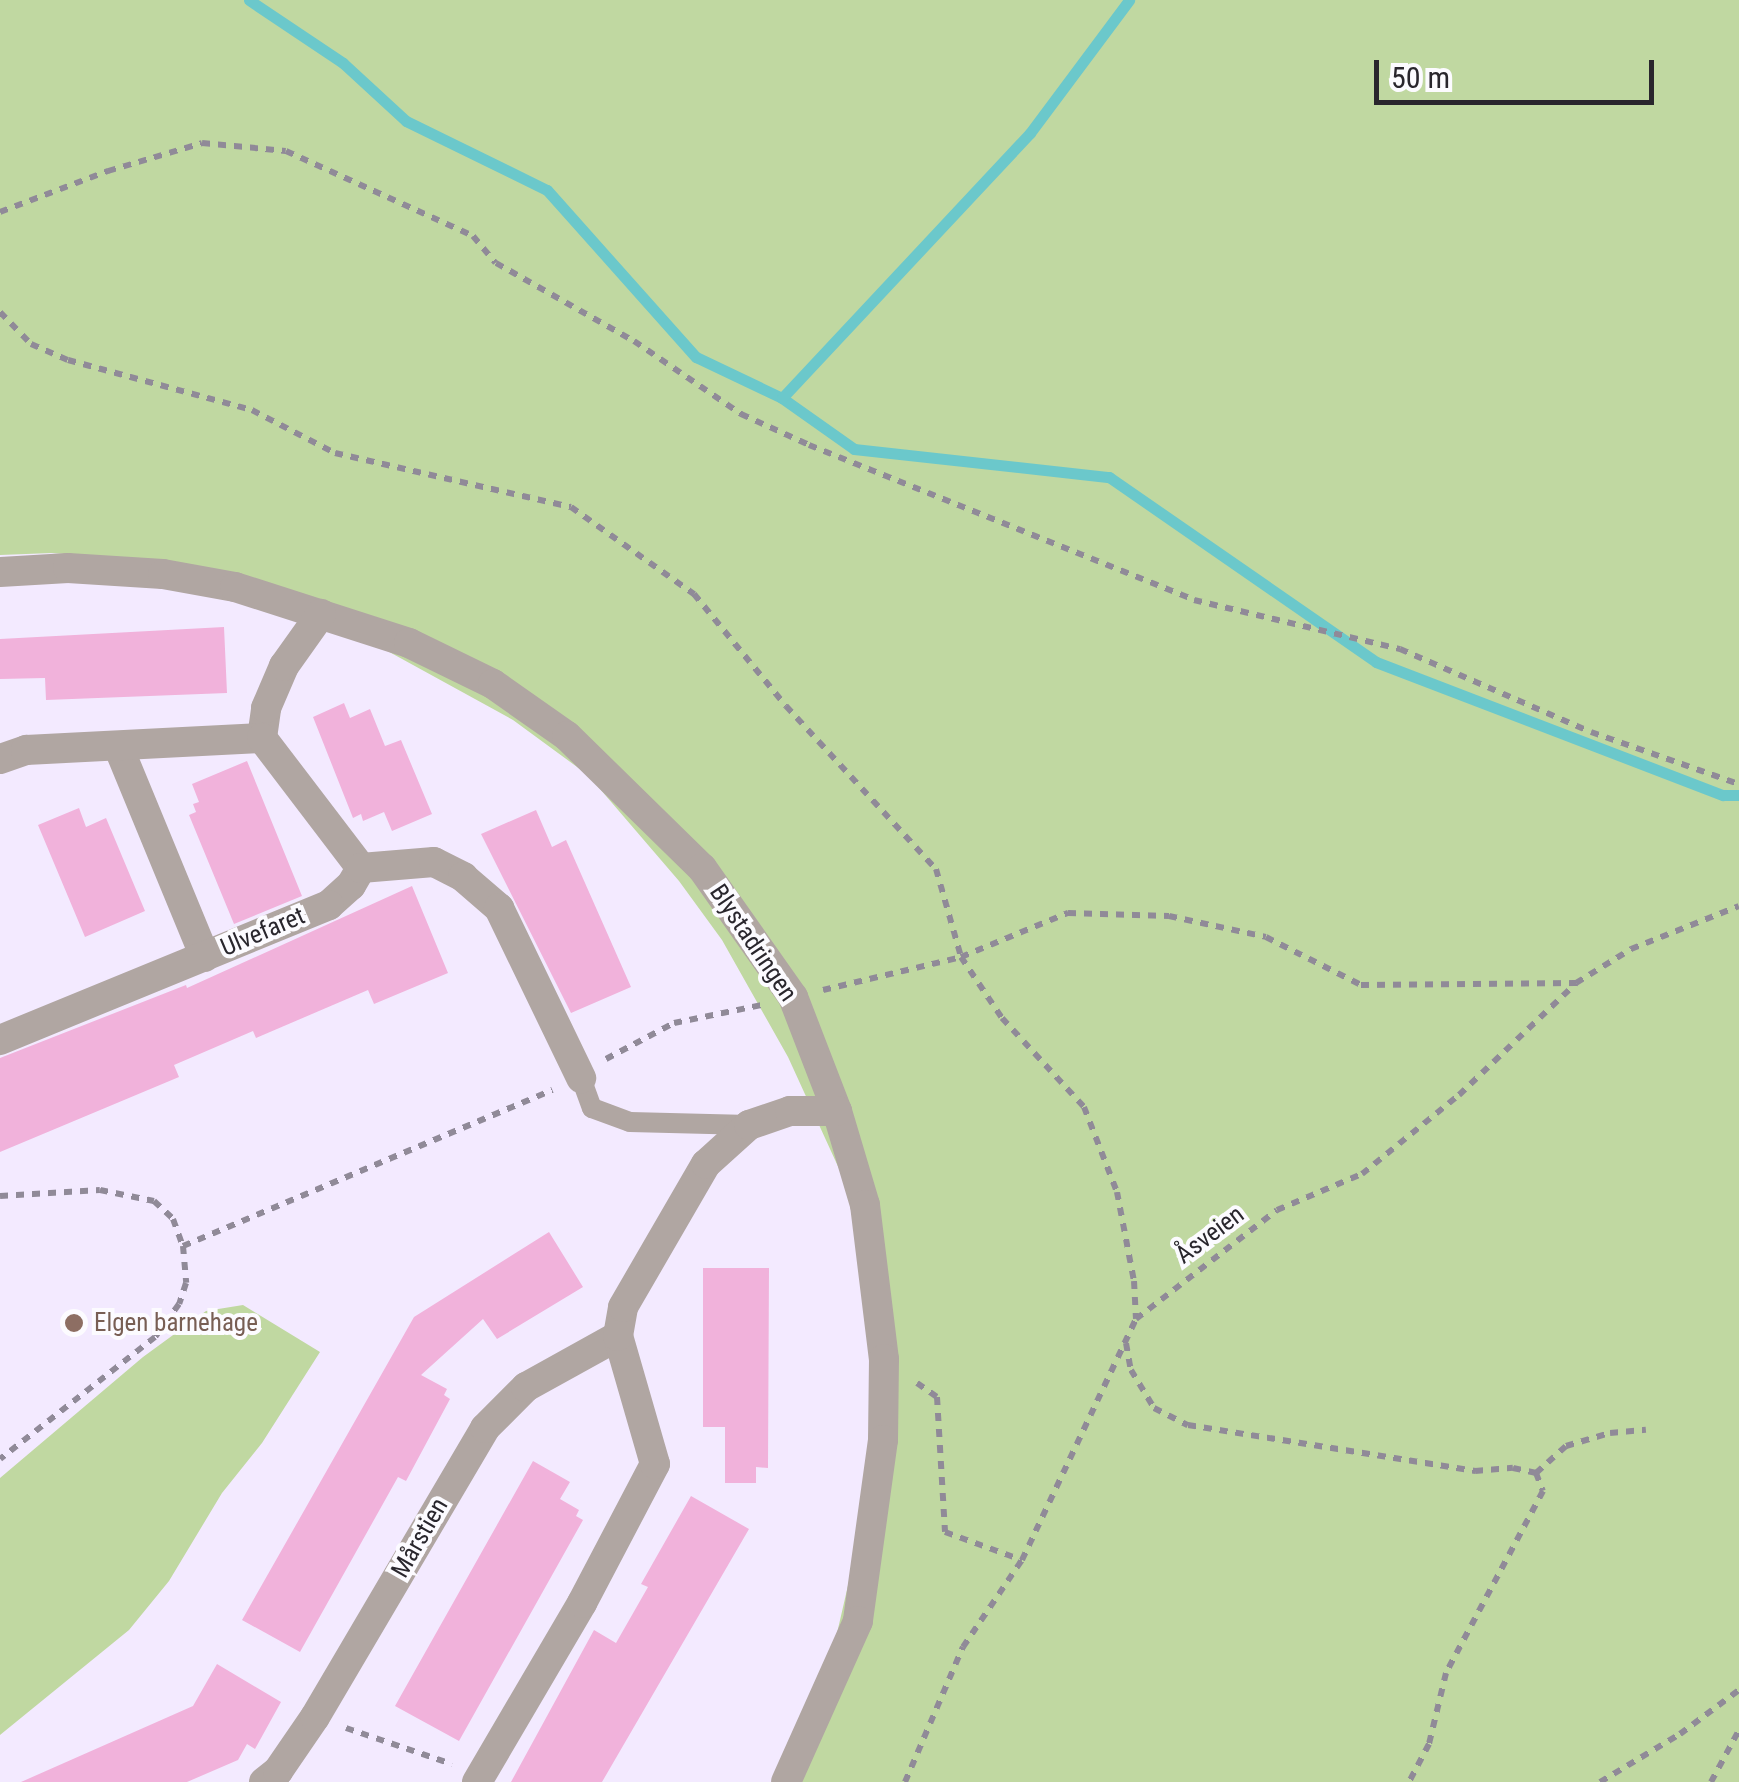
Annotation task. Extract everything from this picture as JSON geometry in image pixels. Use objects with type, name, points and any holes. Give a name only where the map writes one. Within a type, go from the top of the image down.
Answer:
[{"type":"street","name":"Blystadringen","points":[[0,572],[68,568],[163,574],[235,586],[409,642],[492,684],[567,736],[702,868],[794,997],[837,1111],[864,1205],[884,1360],[884,1440],[858,1621],[786,1782]]},
{"type":"street","points":[[321,614],[284,666],[266,708],[262,738],[361,868],[434,862],[463,877],[499,908],[581,1078]]},
{"type":"street","points":[[0,759],[26,750],[262,738]]},
{"type":"street","points":[[118,746],[204,956]]},
{"type":"street","name":"Ulvefaret","points":[[0,1040],[329,905],[351,886],[361,868]]},
{"type":"street","points":[[479,1778],[582,1603],[655,1464],[618,1336],[624,1307],[706,1164],[750,1125],[790,1111],[837,1111]]},
{"type":"street","name":"Mårstien","points":[[264,1782],[278,1771],[316,1718],[485,1428],[526,1387],[618,1336]]},
{"type":"lane","points":[[581,1078],[592,1108],[630,1122],[750,1125]]},
{"type":"path","points":[[0,212],[108,171],[202,143],[286,151],[472,236],[496,263],[634,342],[741,414],[809,445],[1194,600],[1400,649],[1591,732],[1739,784]]},
{"type":"path","points":[[0,312],[31,344],[68,360],[252,410],[335,452],[571,507],[694,594],[786,706],[936,868],[962,956],[1002,1018],[1084,1107],[1117,1192],[1134,1280],[1136,1319]]},
{"type":"path","name":"Åsveien","points":[[905,1782],[963,1647],[1022,1560],[1136,1319],[1277,1210],[1362,1174],[1459,1095],[1576,983],[1632,950],[1739,906]]},
{"type":"path","points":[[183,1246],[581,1078],[620,1049],[674,1023],[962,956],[1068,913],[1169,916],[1266,936],[1361,985],[1576,983]]},
{"type":"path","points":[[0,1196],[132,1193],[163,1207],[183,1246],[186,1282],[179,1304],[155,1338],[0,1458]]},
{"type":"path","points":[[1126,1341],[1131,1370],[1154,1408],[1188,1425],[1476,1471],[1513,1468],[1536,1473]]},
{"type":"path","points":[[884,1360],[937,1397],[945,1532],[1022,1560]]},
{"type":"path","points":[[1536,1473],[1566,1446],[1610,1433],[1646,1430]]},
{"type":"path","points":[[1409,1782],[1429,1744],[1446,1673],[1544,1491],[1536,1473]]},
{"type":"path","points":[[1600,1782],[1680,1734],[1739,1690]]},
{"type":"path","points":[[316,1718],[479,1778]]},
{"type":"path","points":[[1711,1782],[1739,1730]]},
{"type":"green space","points":[[0,0],[1739,0],[1739,1782],[777,1782],[832,1655],[878,1455],[857,1208],[788,1057],[722,940],[679,881],[588,775],[513,720],[362,637],[162,562],[52,553],[0,555]]},
{"type":"green space","points":[[243,1305],[320,1352],[262,1443],[222,1493],[169,1581],[129,1630],[0,1735],[0,1478],[143,1357],[206,1311]]},
{"type":"building","points":[[224,627],[227,693],[46,700],[45,678],[0,679],[0,639]]},
{"type":"building","points":[[344,703],[350,718],[370,709],[385,746],[401,740],[432,814],[392,831],[384,812],[363,821],[361,814],[353,818],[313,717]]},
{"type":"building","points":[[247,761],[302,896],[234,924],[189,815],[196,812],[193,804],[199,802],[192,784]]},
{"type":"building","points":[[79,808],[86,827],[106,818],[145,911],[85,937],[38,825]]},
{"type":"building","points":[[536,810],[552,847],[566,840],[631,987],[571,1013],[481,834]]},
{"type":"building","points":[[412,886],[448,973],[374,1004],[368,990],[256,1038],[253,1031],[174,1065],[179,1077],[0,1152],[0,1058],[186,985],[187,988]]},
{"type":"building","points":[[549,1232],[583,1287],[497,1339],[483,1319],[421,1375],[447,1389],[444,1395],[450,1399],[406,1481],[398,1477],[300,1652],[242,1620],[414,1317]]},
{"type":"building","points":[[703,1268],[769,1268],[768,1468],[756,1467],[756,1483],[725,1483],[725,1427],[703,1427]]},
{"type":"building","points":[[533,1461],[570,1482],[560,1499],[579,1510],[576,1516],[583,1520],[459,1741],[395,1706]]},
{"type":"building","points":[[691,1496],[749,1529],[602,1782],[511,1782],[594,1630],[616,1643],[648,1587],[641,1584]]},
{"type":"building","points":[[217,1664],[281,1702],[255,1749],[247,1744],[238,1760],[187,1782],[21,1782],[193,1706]]},
{"type":"waterway","points":[[249,0],[343,63],[406,121],[547,190],[696,357],[782,398],[854,449],[1109,477],[1376,662],[1723,795],[1739,795]]},
{"type":"waterway","points":[[782,398],[1030,133],[1129,0]]},
{"type":"place","name":"Elgen barnehage","points":[[74,1323]]}]
